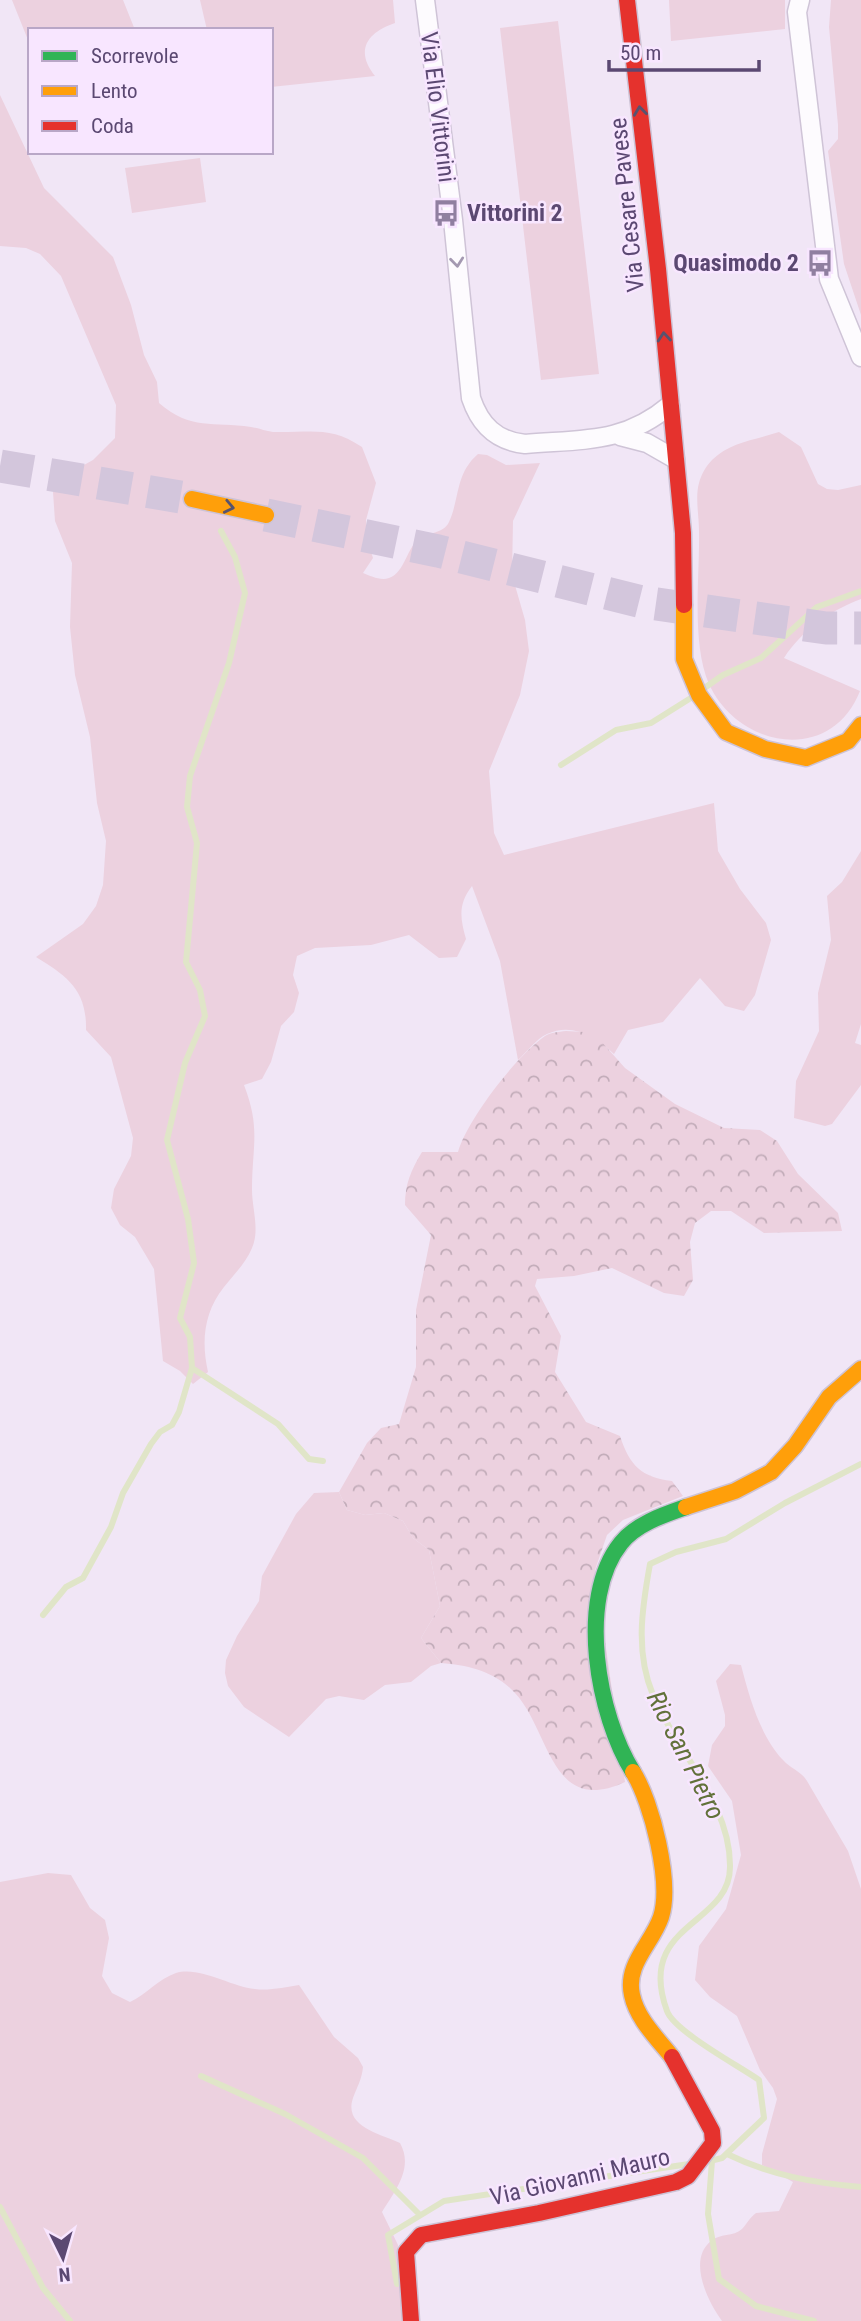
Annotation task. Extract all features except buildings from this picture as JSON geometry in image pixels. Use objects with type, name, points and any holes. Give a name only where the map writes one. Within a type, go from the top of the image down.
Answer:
[{"type":"main road","name":"Via Cesare Pavese","points":[[627,0],[658,269],[683,533],[684,659],[699,695],[726,732],[765,749],[806,758],[848,741],[861,724]]},
{"type":"main road","points":[[192,499],[266,514]]},
{"type":"main road","name":"Via Giovanni Mauro","points":[[411,2321],[406,2252],[421,2235],[539,2213],[676,2182],[688,2176],[713,2143],[712,2131],[679,2065],[646,2027],[637,2008],[631,1984],[639,1952],[662,1918],[663,1906],[651,1808],[616,1741],[609,1713],[597,1638],[600,1586],[611,1556],[622,1541],[642,1526],[768,1474],[787,1458],[830,1396],[861,1369]]},
{"type":"street","name":"Via Elio Vittorini","points":[[425,0],[453,220],[471,398],[482,424],[510,442],[620,436]]},
{"type":"street","points":[[800,0],[797,12],[830,279],[861,357]]},
{"type":"street","points":[[620,436],[643,426],[670,405]]},
{"type":"street","points":[[620,436],[647,443],[675,459]]},
{"type":"green space","points":[[12,0],[123,0],[134,28],[28,28],[28,40]]},
{"type":"green space","points":[[200,0],[393,0],[395,23],[371,37],[365,50],[365,58],[375,76],[273,87],[273,28],[207,28]]},
{"type":"green space","points":[[669,0],[785,0],[785,29],[671,41]]},
{"type":"green space","points":[[831,0],[861,0],[861,315],[844,264],[828,151],[838,139],[829,27]]},
{"type":"green space","points":[[558,21],[599,374],[541,380],[500,28]]},
{"type":"green space","points":[[0,95],[44,188],[113,257],[131,305],[144,355],[157,382],[159,403],[182,418],[192,421],[273,432],[329,433],[362,447],[376,483],[366,520],[367,539],[373,558],[363,573],[382,579],[395,575],[417,541],[447,526],[465,470],[478,454],[487,455],[506,465],[540,463],[513,521],[512,575],[525,620],[529,651],[520,695],[489,771],[494,833],[504,855],[714,803],[718,851],[740,889],[766,923],[771,940],[755,995],[744,1011],[725,1006],[700,978],[663,1022],[628,1030],[614,1054],[584,1033],[566,1030],[543,1036],[518,1060],[500,961],[472,886],[462,905],[466,939],[457,957],[439,958],[409,935],[371,945],[315,948],[297,956],[293,975],[299,993],[294,1012],[281,1026],[271,1062],[262,1079],[244,1085],[254,1126],[254,1241],[246,1259],[212,1306],[205,1338],[208,1372],[193,1384],[180,1371],[163,1361],[154,1269],[135,1237],[120,1225],[111,1208],[114,1189],[131,1156],[133,1138],[111,1057],[86,1030],[83,1004],[73,986],[36,957],[83,924],[96,906],[103,885],[106,841],[97,803],[90,737],[75,675],[70,627],[72,563],[55,521],[53,492],[64,476],[93,460],[115,438],[116,405],[61,276],[40,254],[26,248],[0,246]]},
{"type":"green space","points":[[200,158],[206,202],[132,213],[125,168]]},
{"type":"green space","points":[[779,432],[801,447],[818,484],[827,489],[838,490],[861,485],[861,599],[818,622],[799,639],[784,658],[860,691],[846,715],[828,730],[807,738],[784,739],[762,734],[741,722],[723,706],[709,684],[703,667],[698,629],[697,500],[700,480],[710,462],[727,449]]},
{"type":"green space","points":[[861,851],[861,1024],[855,1043],[861,1045],[861,1085],[832,1124],[825,1126],[794,1118],[796,1081],[819,1031],[818,993],[831,940],[827,896],[842,882]]},
{"type":"green space","points":[[566,1031],[584,1032],[600,1040],[625,1068],[675,1104],[724,1128],[760,1130],[777,1141],[798,1174],[838,1213],[842,1231],[764,1233],[731,1211],[711,1211],[695,1223],[690,1242],[693,1280],[684,1296],[664,1293],[612,1268],[574,1276],[537,1279],[535,1286],[561,1336],[555,1372],[586,1422],[620,1436],[628,1455],[638,1468],[652,1476],[672,1481],[683,1496],[623,1520],[607,1535],[595,1570],[625,1782],[599,1790],[580,1788],[565,1778],[524,1704],[510,1688],[477,1670],[441,1663],[421,1638],[440,1606],[429,1550],[413,1538],[403,1521],[384,1513],[365,1515],[347,1510],[339,1492],[367,1443],[381,1428],[399,1424],[416,1367],[416,1310],[431,1235],[405,1205],[407,1184],[415,1165],[422,1152],[458,1152],[482,1106],[521,1058],[545,1036]]},
{"type":"green space","points":[[339,1492],[347,1510],[365,1515],[384,1513],[403,1521],[413,1538],[429,1550],[440,1606],[421,1638],[441,1663],[431,1666],[411,1682],[385,1685],[364,1700],[339,1696],[326,1699],[289,1737],[244,1707],[228,1686],[226,1660],[237,1636],[259,1601],[262,1576],[296,1514],[314,1493]]},
{"type":"green space","points":[[730,1664],[741,1665],[762,1728],[783,1760],[807,1781],[848,1851],[861,1889],[861,2321],[722,2321],[702,2281],[701,2259],[704,2249],[711,2241],[742,2229],[756,2213],[779,2211],[793,2182],[762,2165],[762,2154],[777,2099],[773,2088],[760,2070],[737,2016],[710,1997],[695,1980],[699,1946],[726,1909],[741,1855],[732,1801],[708,1766],[712,1745],[725,1726],[725,1715],[716,1681]]},
{"type":"green space","points":[[48,1873],[71,1875],[90,1908],[105,1920],[109,1938],[102,1976],[112,1993],[130,2002],[170,1976],[185,1972],[205,1974],[255,1989],[299,1985],[334,2037],[358,2058],[363,2067],[353,2098],[353,2116],[366,2128],[400,2143],[404,2152],[401,2179],[382,2212],[398,2245],[406,2321],[0,2321],[0,1882]]},
{"type":"waterway","points":[[43,1615],[66,1587],[83,1578],[111,1527],[123,1493],[151,1444],[160,1432],[172,1425],[179,1412],[192,1368],[190,1337],[180,1318],[194,1263],[188,1219],[167,1140],[185,1063],[205,1016],[200,990],[186,962],[197,843],[187,807],[190,776],[229,663],[245,593],[235,557],[221,531]]},
{"type":"waterway","points":[[703,689],[723,675],[761,658],[817,607],[861,591]]},
{"type":"waterway","points":[[561,765],[616,730],[651,723],[694,696]]},
{"type":"waterway","points":[[192,1368],[278,1424],[309,1459],[323,1461]]},
{"type":"waterway","name":"Rio San Pietro","points":[[710,2161],[722,2158],[764,2118],[759,2080],[708,2048],[672,2019],[667,2011],[661,1982],[663,1960],[673,1942],[716,1902],[726,1887],[730,1867],[722,1821],[663,1716],[647,1679],[642,1630],[650,1564],[676,1552],[726,1539],[785,1503],[861,1464]]},
{"type":"waterway","points":[[201,2076],[285,2114],[363,2158],[418,2213]]},
{"type":"waterway","points":[[727,2154],[792,2177],[861,2187]]},
{"type":"waterway","points":[[712,2161],[708,2214],[719,2279],[756,2306],[814,2321]]},
{"type":"waterway","name":"Rio San Pietro","points":[[397,2284],[388,2235],[444,2201],[689,2164]]},
{"type":"waterway","points":[[0,2207],[43,2288],[70,2321]]},
{"type":"tunnel","points":[[0,466],[192,499]]},
{"type":"tunnel","points":[[266,515],[438,551],[642,602],[826,628],[861,628]]},
{"type":"traffic: fast","points":[[633,1772],[610,1720],[602,1690],[597,1657],[599,1595],[607,1567],[627,1536],[650,1521],[686,1507]]},
{"type":"traffic: slow","points":[[192,499],[266,515]]},
{"type":"traffic: slow","points":[[684,605],[684,659],[699,695],[726,732],[765,749],[806,758],[848,741],[861,725]]},
{"type":"traffic: slow","points":[[686,1507],[735,1491],[771,1472],[795,1446],[829,1397],[861,1369]]},
{"type":"traffic: slow","points":[[633,1772],[653,1822],[662,1864],[664,1902],[657,1927],[632,1974],[632,1995],[643,2020],[672,2057]]},
{"type":"traffic: jam","points":[[627,0],[658,269],[683,533],[684,605]]},
{"type":"traffic: jam","points":[[411,2321],[406,2252],[421,2235],[539,2213],[676,2182],[688,2176],[713,2143],[712,2131],[672,2057]]},
{"type":"place","name":"Vittorini 2","points":[[446,213]]},
{"type":"place","name":"Quasimodo 2","points":[[820,263]]}]
